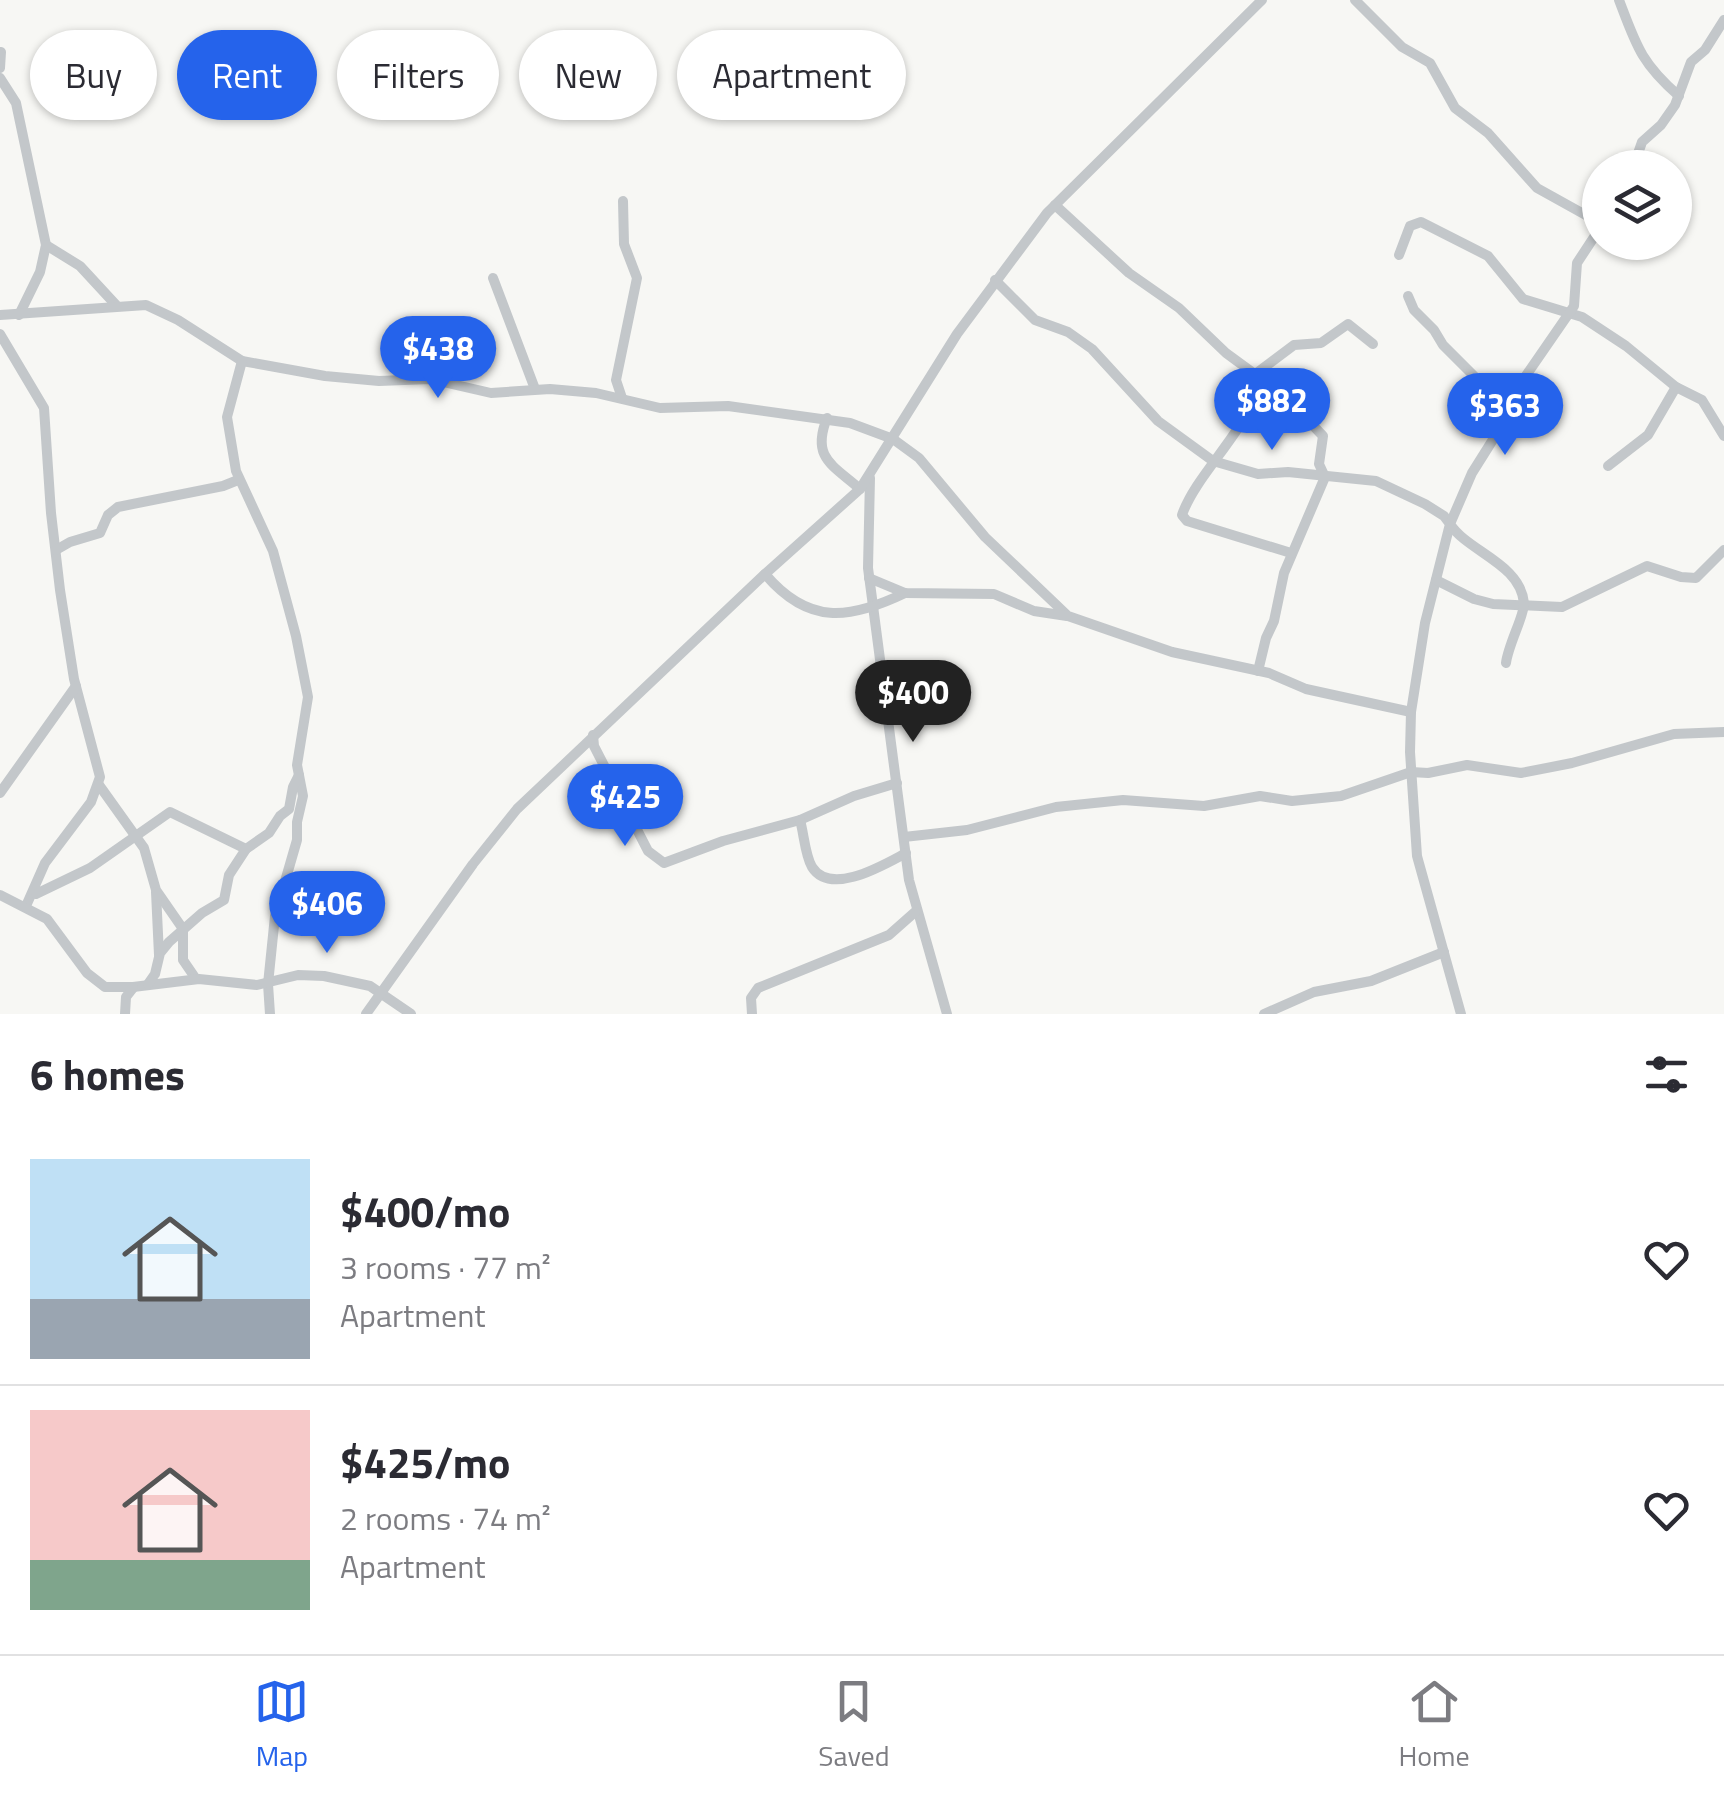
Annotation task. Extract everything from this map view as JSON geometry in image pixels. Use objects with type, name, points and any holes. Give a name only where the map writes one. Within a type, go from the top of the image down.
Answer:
[{"type":"street","points":[[366,1014],[517,809],[870,478],[957,334],[1055,205],[1262,0]]},
{"type":"street","points":[[1354,0],[1402,47],[1430,63],[1455,108],[1488,133],[1530,182],[1582,215]]},
{"type":"street","points":[[1618,0],[1648,67],[1679,96]]},
{"type":"street","points":[[1639,150],[1679,96],[1691,62],[1705,50],[1724,20]]},
{"type":"street","points":[[0,68],[1,52]]},
{"type":"street","points":[[0,78],[16,102],[46,245],[40,272],[19,315]]},
{"type":"street","points":[[622,201],[624,244],[637,278],[616,380],[622,398]]},
{"type":"street","points":[[1055,205],[1108,255],[1179,308],[1226,353],[1286,396],[1321,432],[1320,466],[1326,477],[1291,554],[1258,671]]},
{"type":"street","points":[[1399,254],[1412,224],[1424,222],[1488,256],[1523,299],[1592,322],[1676,387],[1702,400],[1724,436]]},
{"type":"street","points":[[46,245],[80,266],[116,305]]},
{"type":"street","points":[[1461,1014],[1417,856],[1411,712],[1427,609],[1450,524],[1472,473],[1533,362],[1569,314],[1576,298],[1577,263],[1582,255]]},
{"type":"street","points":[[493,278],[536,389]]},
{"type":"street","points":[[995,280],[1035,320],[1068,332],[1092,350],[1158,421],[1212,460],[1258,474],[1288,472],[1384,484],[1434,510],[1463,540],[1494,559],[1516,585],[1525,606],[1506,662]]},
{"type":"street","points":[[1408,296],[1414,310],[1432,327],[1442,344],[1508,410]]},
{"type":"street","points":[[0,315],[146,305],[242,360],[350,380],[430,379],[491,393],[536,389],[622,398],[669,408],[728,406],[828,418],[893,439],[919,458],[985,538],[1068,616]]},
{"type":"street","points":[[1291,554],[1184,518],[1182,512],[1212,460],[1252,407],[1256,377],[1294,345],[1321,343],[1348,324],[1372,344]]},
{"type":"street","points":[[0,334],[44,408],[56,550],[76,686],[99,766],[99,785],[87,807],[54,848],[26,906]]},
{"type":"street","points":[[242,360],[227,417],[238,480],[273,551],[304,669],[308,702],[298,748],[303,796],[298,837],[275,916],[268,984],[270,1014]]},
{"type":"street","points":[[1608,466],[1648,435],[1676,387]]},
{"type":"street","points":[[828,418],[820,436],[823,454],[860,489]]},
{"type":"street","points":[[870,478],[870,578],[906,853],[916,912],[947,1014]]},
{"type":"street","points":[[56,550],[100,533],[108,515],[118,507],[238,480]]},
{"type":"street","points":[[1446,548],[1463,540]]},
{"type":"street","points":[[1436,580],[1482,602],[1562,607],[1646,566],[1696,578],[1724,550]]},
{"type":"street","points":[[765,574],[786,596],[807,608],[841,614],[873,608],[905,593]]},
{"type":"street","points":[[870,578],[905,593],[994,594],[1034,611],[1068,616],[1172,652],[1258,671],[1306,689],[1411,712]]},
{"type":"street","points":[[0,793],[76,686]]},
{"type":"street","points":[[904,836],[966,830],[1056,807],[1123,800],[1204,806],[1252,797],[1292,802],[1342,796],[1411,772],[1428,773],[1467,765],[1520,773],[1572,763],[1674,734],[1724,732]]},
{"type":"street","points":[[593,735],[594,746],[640,836],[660,862],[800,820],[854,796],[897,784]]},
{"type":"street","points":[[159,956],[183,929],[222,902],[229,875],[246,849],[269,833],[289,809],[292,787],[299,775]]},
{"type":"street","points":[[99,785],[148,856],[156,890],[159,956],[148,984]]},
{"type":"street","points":[[35,891],[90,868],[170,812],[246,849]]},
{"type":"street","points":[[800,820],[811,866],[821,874],[853,878],[906,853]]},
{"type":"street","points":[[156,890],[183,929],[184,960],[196,979]]},
{"type":"street","points":[[35,891],[47,919],[94,981],[130,992]]},
{"type":"street","points":[[0,895],[47,919]]},
{"type":"street","points":[[752,1014],[751,998],[758,988],[894,933],[916,912]]},
{"type":"street","points":[[1264,1014],[1314,992],[1371,981],[1444,952]]},
{"type":"street","points":[[112,1014],[130,992],[148,984],[196,979],[268,984],[298,975],[324,976],[382,991],[411,1014]]},
{"type":"street","points":[[125,1014],[130,992]]}]
